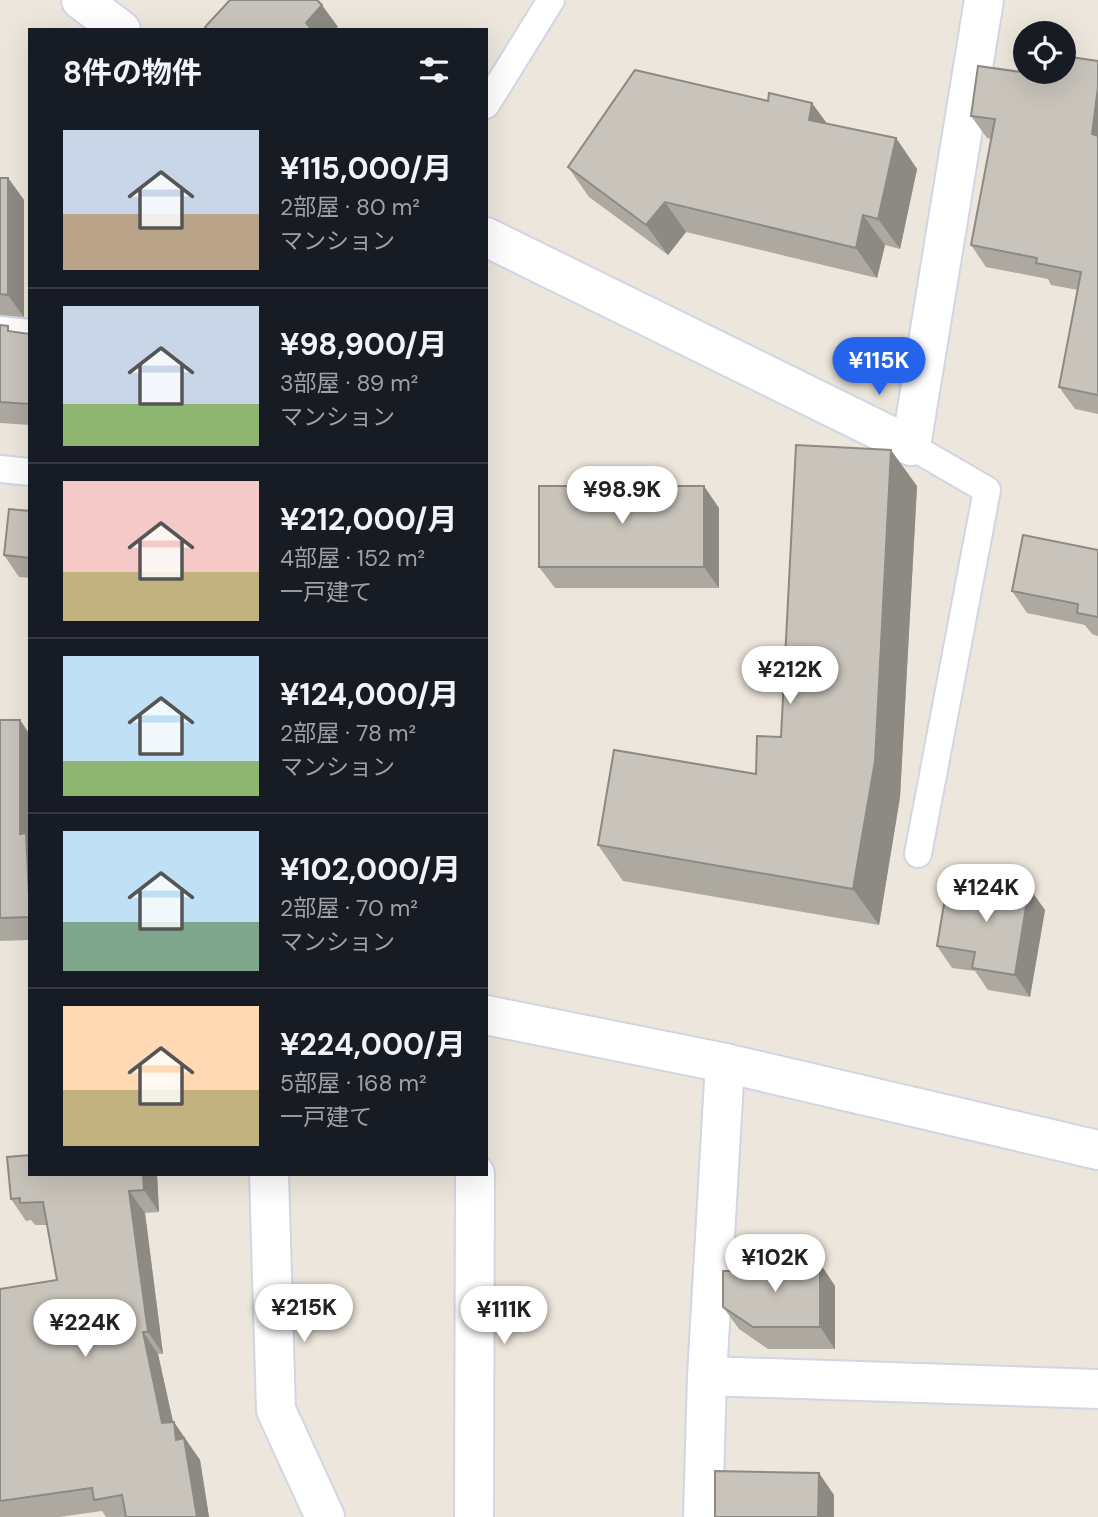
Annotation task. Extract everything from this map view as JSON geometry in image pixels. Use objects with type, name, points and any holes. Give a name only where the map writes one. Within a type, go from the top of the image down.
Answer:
[{"type":"street","points":[[81,0],[118,28]]},
{"type":"street","points":[[488,238],[911,446],[984,0]]},
{"type":"street","points":[[488,1015],[725,1062],[1098,1150]]},
{"type":"street","points":[[703,1517],[707,1376],[725,1062]]},
{"type":"street","points":[[269,1176],[276,1410],[325,1517]]},
{"type":"street","points":[[474,1517],[475,1176]]},
{"type":"street","points":[[707,1376],[1098,1389]]},
{"type":"lane","points":[[488,102],[551,0]]},
{"type":"lane","points":[[0,330],[28,333]]},
{"type":"lane","points":[[911,446],[987,490],[918,855]]},
{"type":"lane","points":[[0,469],[28,472]]},
{"type":"building","points":[[230,0],[317,0],[322,5],[306,23],[309,28],[205,27]]},
{"type":"building","points":[[1076,58],[1098,61],[1098,87],[1092,134],[1098,136],[1098,395],[1059,387],[1081,272],[1036,263],[1037,258],[971,245],[995,119],[971,116],[978,66],[1013,71],[1013,84],[1076,84]]},
{"type":"building","points":[[635,70],[768,101],[769,93],[812,103],[809,120],[896,138],[878,219],[863,215],[856,248],[665,202],[646,225],[568,167]]},
{"type":"building","points":[[0,178],[8,178],[8,295],[0,294]]},
{"type":"building","points":[[0,325],[8,326],[8,331],[28,334],[28,404],[0,402]]},
{"type":"building","points":[[796,445],[891,450],[875,761],[853,889],[598,845],[614,750],[756,774],[757,736],[781,737]]},
{"type":"building","points":[[539,486],[704,486],[704,567],[539,567]]},
{"type":"building","points":[[9,509],[28,511],[28,558],[4,555]]},
{"type":"building","points":[[1023,535],[1098,550],[1098,617],[1077,613],[1078,604],[1012,591]]},
{"type":"building","points":[[0,720],[20,720],[20,834],[26,833],[28,917],[0,918]]},
{"type":"building","points":[[979,879],[1029,888],[1015,975],[972,968],[975,952],[937,946],[947,886],[977,891]]},
{"type":"building","points":[[28,1155],[28,1176],[143,1176],[144,1190],[129,1191],[148,1332],[143,1332],[162,1423],[174,1422],[176,1440],[184,1438],[197,1517],[126,1517],[122,1495],[94,1500],[92,1488],[0,1501],[0,1289],[57,1280],[43,1202],[20,1203],[20,1198],[11,1199],[7,1157]]},
{"type":"building","points":[[757,1259],[817,1259],[817,1264],[820,1264],[820,1327],[753,1327],[723,1307],[723,1271],[754,1271]]},
{"type":"building","points":[[715,1471],[819,1473],[818,1517],[715,1517]]}]
